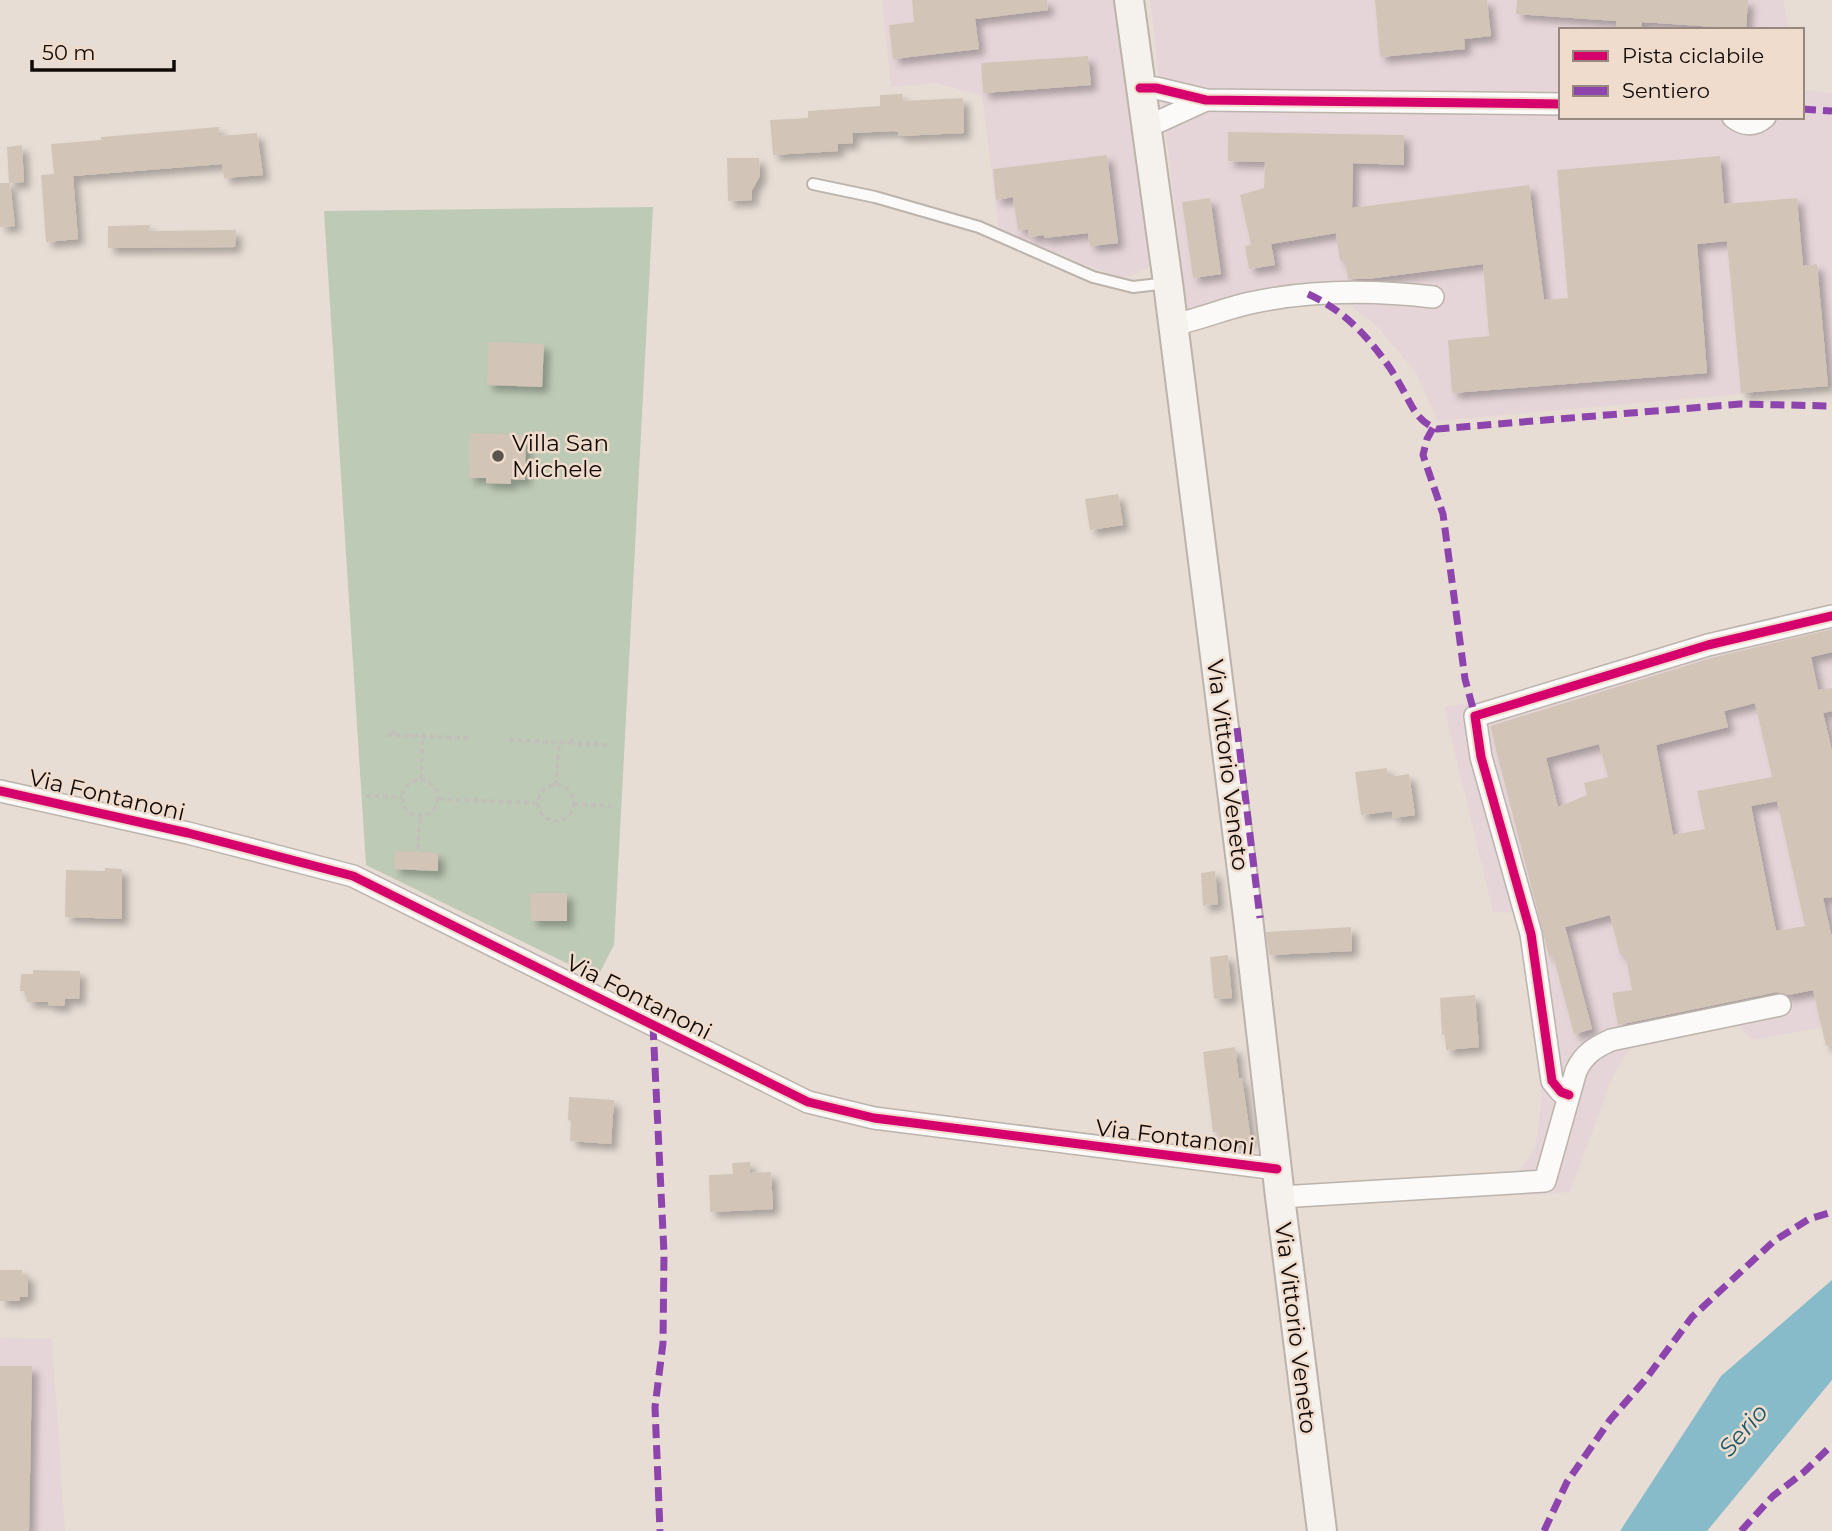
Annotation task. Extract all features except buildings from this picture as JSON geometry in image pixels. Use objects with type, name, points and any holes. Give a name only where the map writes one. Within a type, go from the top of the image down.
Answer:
[{"type":"main road","name":"Via Vittorio Veneto","points":[[1129,0],[1168,283],[1322,1531]]},
{"type":"street","points":[[1140,88],[1156,88],[1206,100],[1559,104]]},
{"type":"street","points":[[1144,123],[1160,121],[1206,100]]},
{"type":"street","points":[[1738,119],[1749,124],[1762,119]]},
{"type":"street","points":[[1172,326],[1249,303],[1308,294],[1394,293],[1433,297]]},
{"type":"street","points":[[1569,1095],[1561,1092],[1552,1081],[1531,934],[1481,757],[1475,716],[1708,645],[1832,617]]},
{"type":"street","name":"Via Fontanoni","points":[[0,791],[188,833],[354,876],[781,1091],[834,1110],[923,1125],[1277,1169]]},
{"type":"street","points":[[1280,1197],[1545,1181],[1576,1071],[1582,1058],[1595,1048],[1611,1040],[1780,1005]]},
{"type":"lane","points":[[813,184],[875,197],[979,227],[1093,277],[1133,287],[1168,283]]},
{"type":"path","points":[[393,735],[394,727]]},
{"type":"path","points":[[387,735],[469,738]]},
{"type":"path","points":[[572,735],[572,743]]},
{"type":"path","points":[[421,779],[423,736]]},
{"type":"path","points":[[509,740],[608,745]]},
{"type":"path","points":[[556,785],[559,742]]},
{"type":"path","points":[[421,779],[432,783],[439,799],[434,810],[420,816],[406,809],[402,797],[406,787],[421,779]]},
{"type":"path","points":[[556,785],[571,793],[574,804],[573,810],[564,820],[552,821],[542,814],[537,803],[545,788],[556,785]]},
{"type":"path","points":[[366,796],[402,797]]},
{"type":"path","points":[[439,799],[537,803]]},
{"type":"path","points":[[574,804],[611,806]]},
{"type":"path","points":[[418,849],[420,816]]},
{"type":"shaded area","points":[[882,0],[1119,0],[1152,266],[1122,279],[999,230],[982,96],[936,83],[891,87]]},
{"type":"shaded area","points":[[1150,0],[1783,0],[1789,28],[1559,28],[1559,119],[1804,119],[1804,90],[1832,93],[1832,386],[1437,421],[1417,374],[1377,326],[1322,284],[1187,308]]},
{"type":"shaded area","points":[[1832,609],[1832,1026],[1752,1040],[1738,1025],[1630,1049],[1613,1076],[1570,1192],[1526,1195],[1518,1173],[1535,1149],[1542,1097],[1517,913],[1493,912],[1444,707],[1523,695]]},
{"type":"shaded area","points":[[0,1338],[52,1339],[65,1531],[0,1531]]},
{"type":"green space","points":[[653,207],[614,945],[597,978],[366,865],[324,211]]},
{"type":"water","name":"Serio","points":[[1832,1280],[1832,1380],[1707,1531],[1620,1531],[1721,1376]]},
{"type":"marked path","points":[[1804,109],[1832,111]]},
{"type":"marked path","points":[[1308,294],[1330,306],[1358,329],[1388,365],[1416,413],[1437,429],[1740,404],[1832,406]]},
{"type":"marked path","points":[[1433,428],[1423,455],[1443,514],[1465,679],[1475,716]]},
{"type":"marked path","points":[[1237,728],[1260,918]]},
{"type":"marked path","points":[[653,1026],[664,1253],[663,1343],[655,1407],[660,1531]]},
{"type":"marked path","points":[[1544,1531],[1567,1482],[1610,1420],[1645,1380],[1692,1317],[1774,1241],[1809,1219],[1832,1212]]},
{"type":"marked path","points":[[1741,1531],[1773,1496],[1804,1472],[1832,1445]]},
{"type":"cycle path","points":[[1140,88],[1156,88],[1206,100],[1559,104]]},
{"type":"cycle path","points":[[1569,1095],[1561,1092],[1552,1081],[1531,934],[1481,757],[1475,716],[1708,645],[1832,616]]},
{"type":"cycle path","points":[[0,791],[188,833],[353,876],[808,1102],[874,1118],[1277,1169]]},
{"type":"place","name":"Villa San Michele","points":[[498,456]]}]
